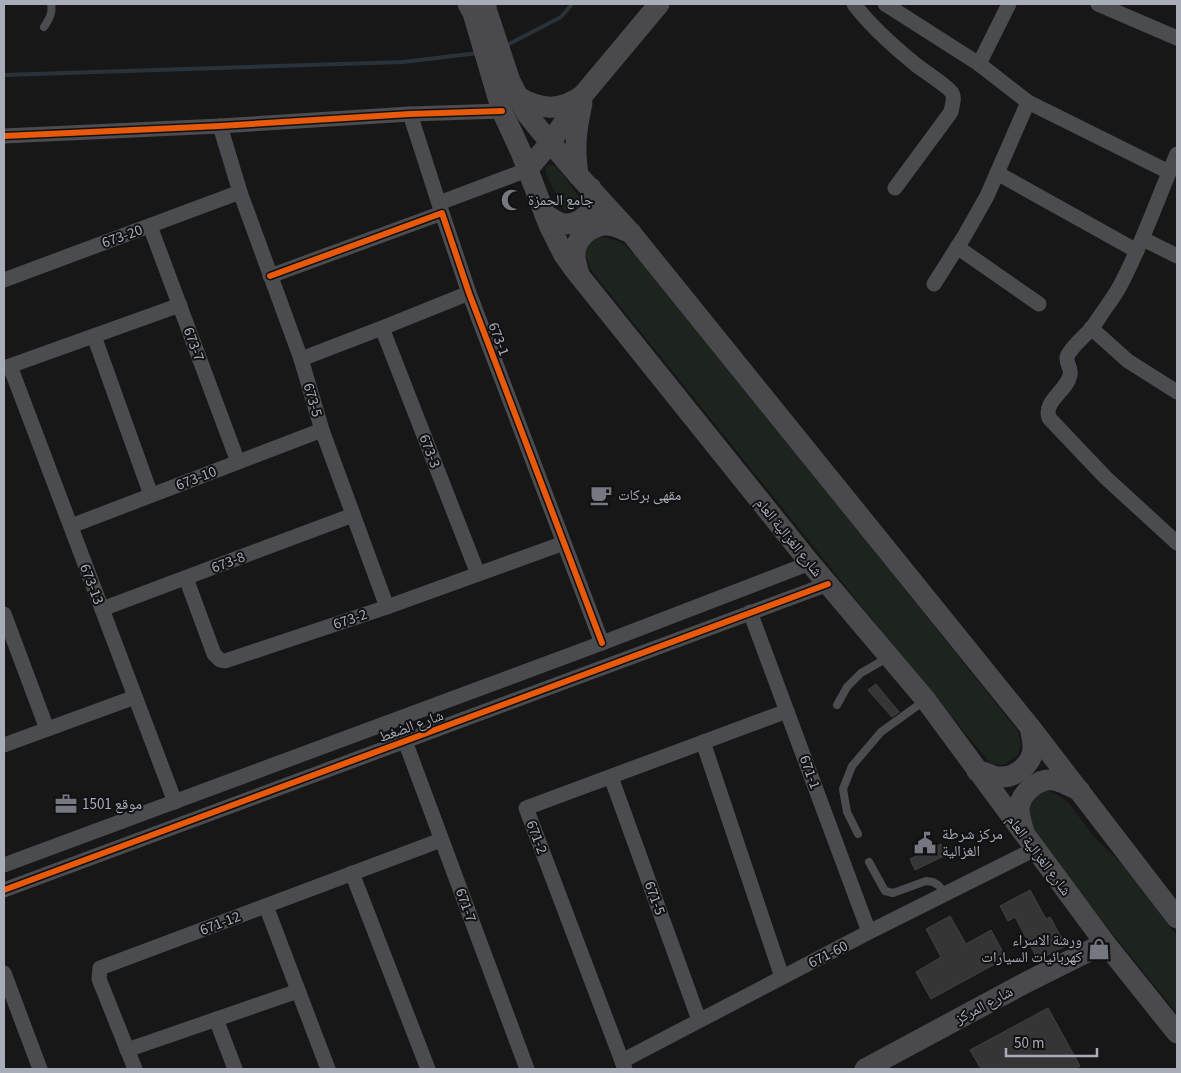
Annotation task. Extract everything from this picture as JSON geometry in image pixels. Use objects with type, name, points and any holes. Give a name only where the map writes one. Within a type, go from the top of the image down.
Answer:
[{"type":"main road","name":"شارع الغزالية العام","points":[[468,4],[510,104],[527,170],[564,255],[810,563],[925,699],[1105,943],[1177,1033]]},
{"type":"main road","name":"شارع الغزالية العام","points":[[486,4],[503,64],[510,80],[510,104]]},
{"type":"main road","points":[[527,170],[550,143],[584,95],[659,4]]},
{"type":"main road","points":[[510,104],[530,104],[544,108],[558,107],[572,103],[584,95]]},
{"type":"main road","points":[[545,215],[562,224],[573,223],[586,218],[593,209],[594,200],[584,181],[575,155],[576,135],[584,95]]},
{"type":"main road","name":"شارع الغزالية العام","points":[[510,104],[527,114],[550,143],[631,233],[1030,727],[1177,918]]},
{"type":"main road","points":[[580,277],[575,256],[580,238],[590,230],[599,226],[609,225],[631,233]]},
{"type":"main road","points":[[977,771],[983,771],[999,777],[1009,776],[1028,764],[1034,746],[1030,727]]},
{"type":"main road","points":[[1030,842],[1019,812],[1024,794],[1034,785],[1052,780],[1062,782],[1080,791]]},
{"type":"main road","name":"شارع المركز","points":[[865,1069],[1025,983],[1105,943]]},
{"type":"street","points":[[854,4],[875,29],[914,63],[946,86],[952,93],[951,112],[895,188]]},
{"type":"street","points":[[979,64],[1009,4]]},
{"type":"street","points":[[1098,4],[1177,38]]},
{"type":"street","points":[[891,5],[979,64],[1028,102],[1169,172]]},
{"type":"street","points":[[934,284],[987,196],[1028,102]]},
{"type":"street","points":[[4,136],[220,126],[410,114],[510,104]]},
{"type":"street","name":"673-1","points":[[410,114],[469,294],[602,643]]},
{"type":"street","name":"673-5","points":[[220,126],[240,192],[301,359],[322,430],[387,607]]},
{"type":"street","points":[[1177,154],[1121,286],[1092,328],[1069,352],[1067,359],[1071,371],[1070,377],[1049,406],[1047,412],[1048,418],[1104,477],[1177,543]]},
{"type":"street","points":[[270,276],[441,208],[527,170]]},
{"type":"street","points":[[997,173],[1140,245],[1177,256]]},
{"type":"street","name":"673-20","points":[[4,280],[240,192]]},
{"type":"street","name":"673-7","points":[[150,226],[238,462]]},
{"type":"street","points":[[958,247],[1039,304]]},
{"type":"street","points":[[301,359],[469,294]]},
{"type":"street","points":[[7,367],[180,305]]},
{"type":"street","name":"673-3","points":[[382,328],[478,574]]},
{"type":"street","points":[[1092,328],[1128,361],[1177,392]]},
{"type":"street","points":[[94,336],[151,496]]},
{"type":"street","name":"673-13","points":[[7,367],[71,526],[175,802]]},
{"type":"street","name":"673-10","points":[[71,526],[322,430]]},
{"type":"street","name":"673-8","points":[[102,609],[353,515]]},
{"type":"street","name":"673-2","points":[[186,578],[214,654],[220,660],[225,661],[387,607],[564,543]]},
{"type":"street","name":"شارع الضغط","points":[[4,865],[517,675],[810,563]]},
{"type":"street","name":"شارع الضغط","points":[[4,890],[828,584]]},
{"type":"street","name":"671-1","points":[[750,612],[869,932]]},
{"type":"street","points":[[4,614],[47,729]]},
{"type":"street","points":[[517,675],[525,696]]},
{"type":"street","points":[[4,745],[135,697]]},
{"type":"street","name":"671-2","points":[[623,1065],[526,808],[787,711]]},
{"type":"street","name":"671-7","points":[[405,741],[527,1069]]},
{"type":"street","points":[[703,742],[782,977]]},
{"type":"street","name":"671-5","points":[[611,777],[699,1020]]},
{"type":"street","name":"671-12","points":[[135,1069],[99,979],[100,968],[441,840]]},
{"type":"street","name":"671-60","points":[[623,1065],[699,1020],[946,893],[1030,842]]},
{"type":"street","points":[[352,873],[428,1069]]},
{"type":"street","points":[[266,906],[328,1069]]},
{"type":"street","points":[[4,973],[8,999],[40,1069]]},
{"type":"street","points":[[127,1050],[298,991]]},
{"type":"street","points":[[216,1019],[235,1069]]},
{"type":"lane","points":[[44,27],[50,18],[51,4]]},
{"type":"lane","points":[[837,705],[846,687],[861,673],[889,657]]},
{"type":"lane","points":[[858,834],[847,812],[843,789],[852,766],[880,732],[925,699]]},
{"type":"lane","points":[[869,862],[885,891],[892,893],[926,881],[938,885],[946,893]]},
{"type":"shaded area","points":[[547,166],[557,167],[581,200],[581,204],[577,209],[569,211],[563,209],[545,171]]},
{"type":"shaded area","points":[[599,236],[621,242],[646,264],[1017,730],[1021,743],[1018,755],[1004,765],[991,764],[917,675],[591,270],[585,252],[588,242]]},
{"type":"shaded area","points":[[1041,790],[1052,792],[1069,803],[1093,836],[1124,866],[1177,936],[1177,1013],[1025,825],[1025,798]]},
{"type":"building","points":[[876,684],[899,712],[892,717],[868,690]]},
{"type":"building","points":[[941,844],[946,855],[915,870],[910,859]]},
{"type":"building","points":[[1030,890],[1046,919],[1050,917],[1066,946],[1038,960],[1015,917],[1008,921],[1000,906]]},
{"type":"building","points":[[950,916],[966,944],[991,930],[1006,958],[931,999],[916,972],[941,957],[926,929]]},
{"type":"building","points":[[1048,1008],[1080,1066],[1074,1069],[981,1069],[970,1050]]},
{"type":"waterway","points":[[505,46],[561,17],[572,4]]},
{"type":"waterway","points":[[4,75],[403,62],[478,53]]},
{"type":"cycle path","points":[[4,136],[220,126],[410,114],[502,111]]},
{"type":"cycle path","points":[[270,276],[442,213],[469,293],[602,643]]},
{"type":"cycle path","points":[[4,890],[828,584]]},
{"type":"place","name":"جامع الحمزة","points":[[512,200]]},
{"type":"place","name":"مقهى بركات","points":[[601,495]]},
{"type":"place","name":"موقع 1501","points":[[66,804]]},
{"type":"place","name":"مركز شرطة الغزالية","points":[[925,843]]},
{"type":"place","name":"ورشة الاسراء كهربائيات السيارات","points":[[1099,949]]}]
